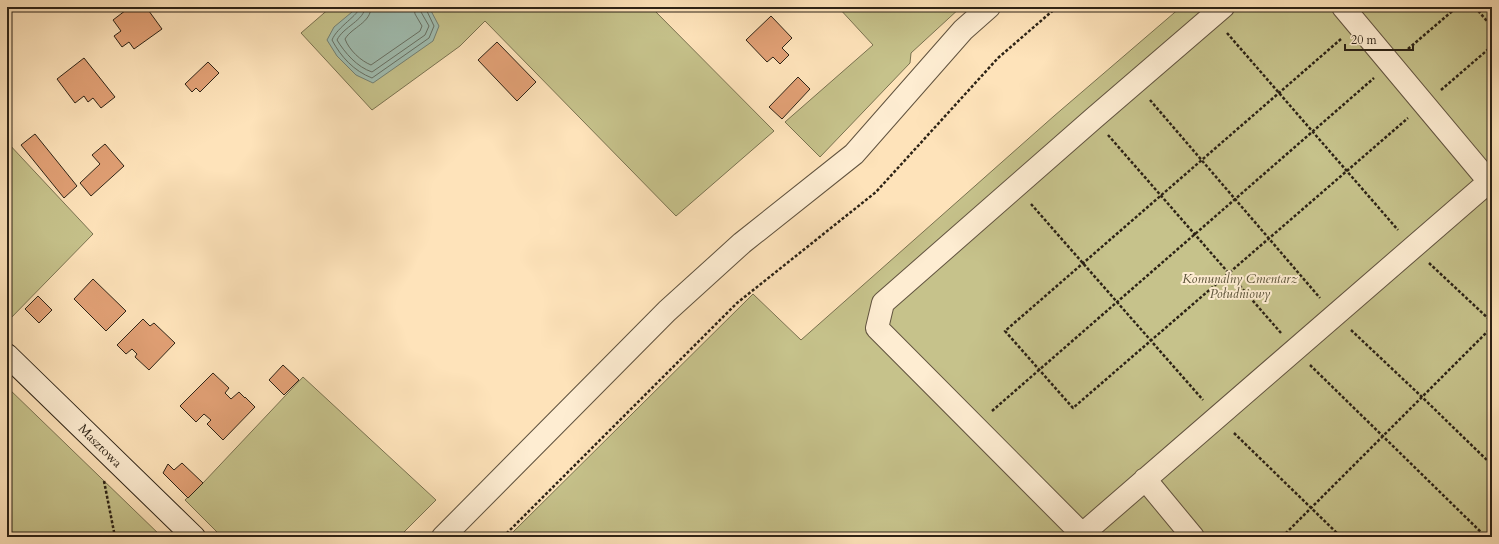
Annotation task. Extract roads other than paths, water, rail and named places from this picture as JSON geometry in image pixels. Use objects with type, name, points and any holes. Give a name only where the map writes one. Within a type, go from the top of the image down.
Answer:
[{"type":"street","points":[[443,537],[667,311],[742,243],[854,154],[963,30],[989,7]]},
{"type":"street","points":[[1218,12],[883,302],[877,328],[1081,535],[1413,247],[1491,182],[1343,7]]},
{"type":"street","name":"Masztowa","points":[[7,355],[16,370],[100,445],[194,537]]},
{"type":"street","points":[[1145,479],[1193,537]]},
{"type":"water","points":[[358,7],[429,7],[439,26],[433,41],[373,83],[356,75],[337,56],[327,40],[334,27]]},
{"type":"park label","name":"Komunalny Cmentarz Południowy","points":[[1240,286]]}]
